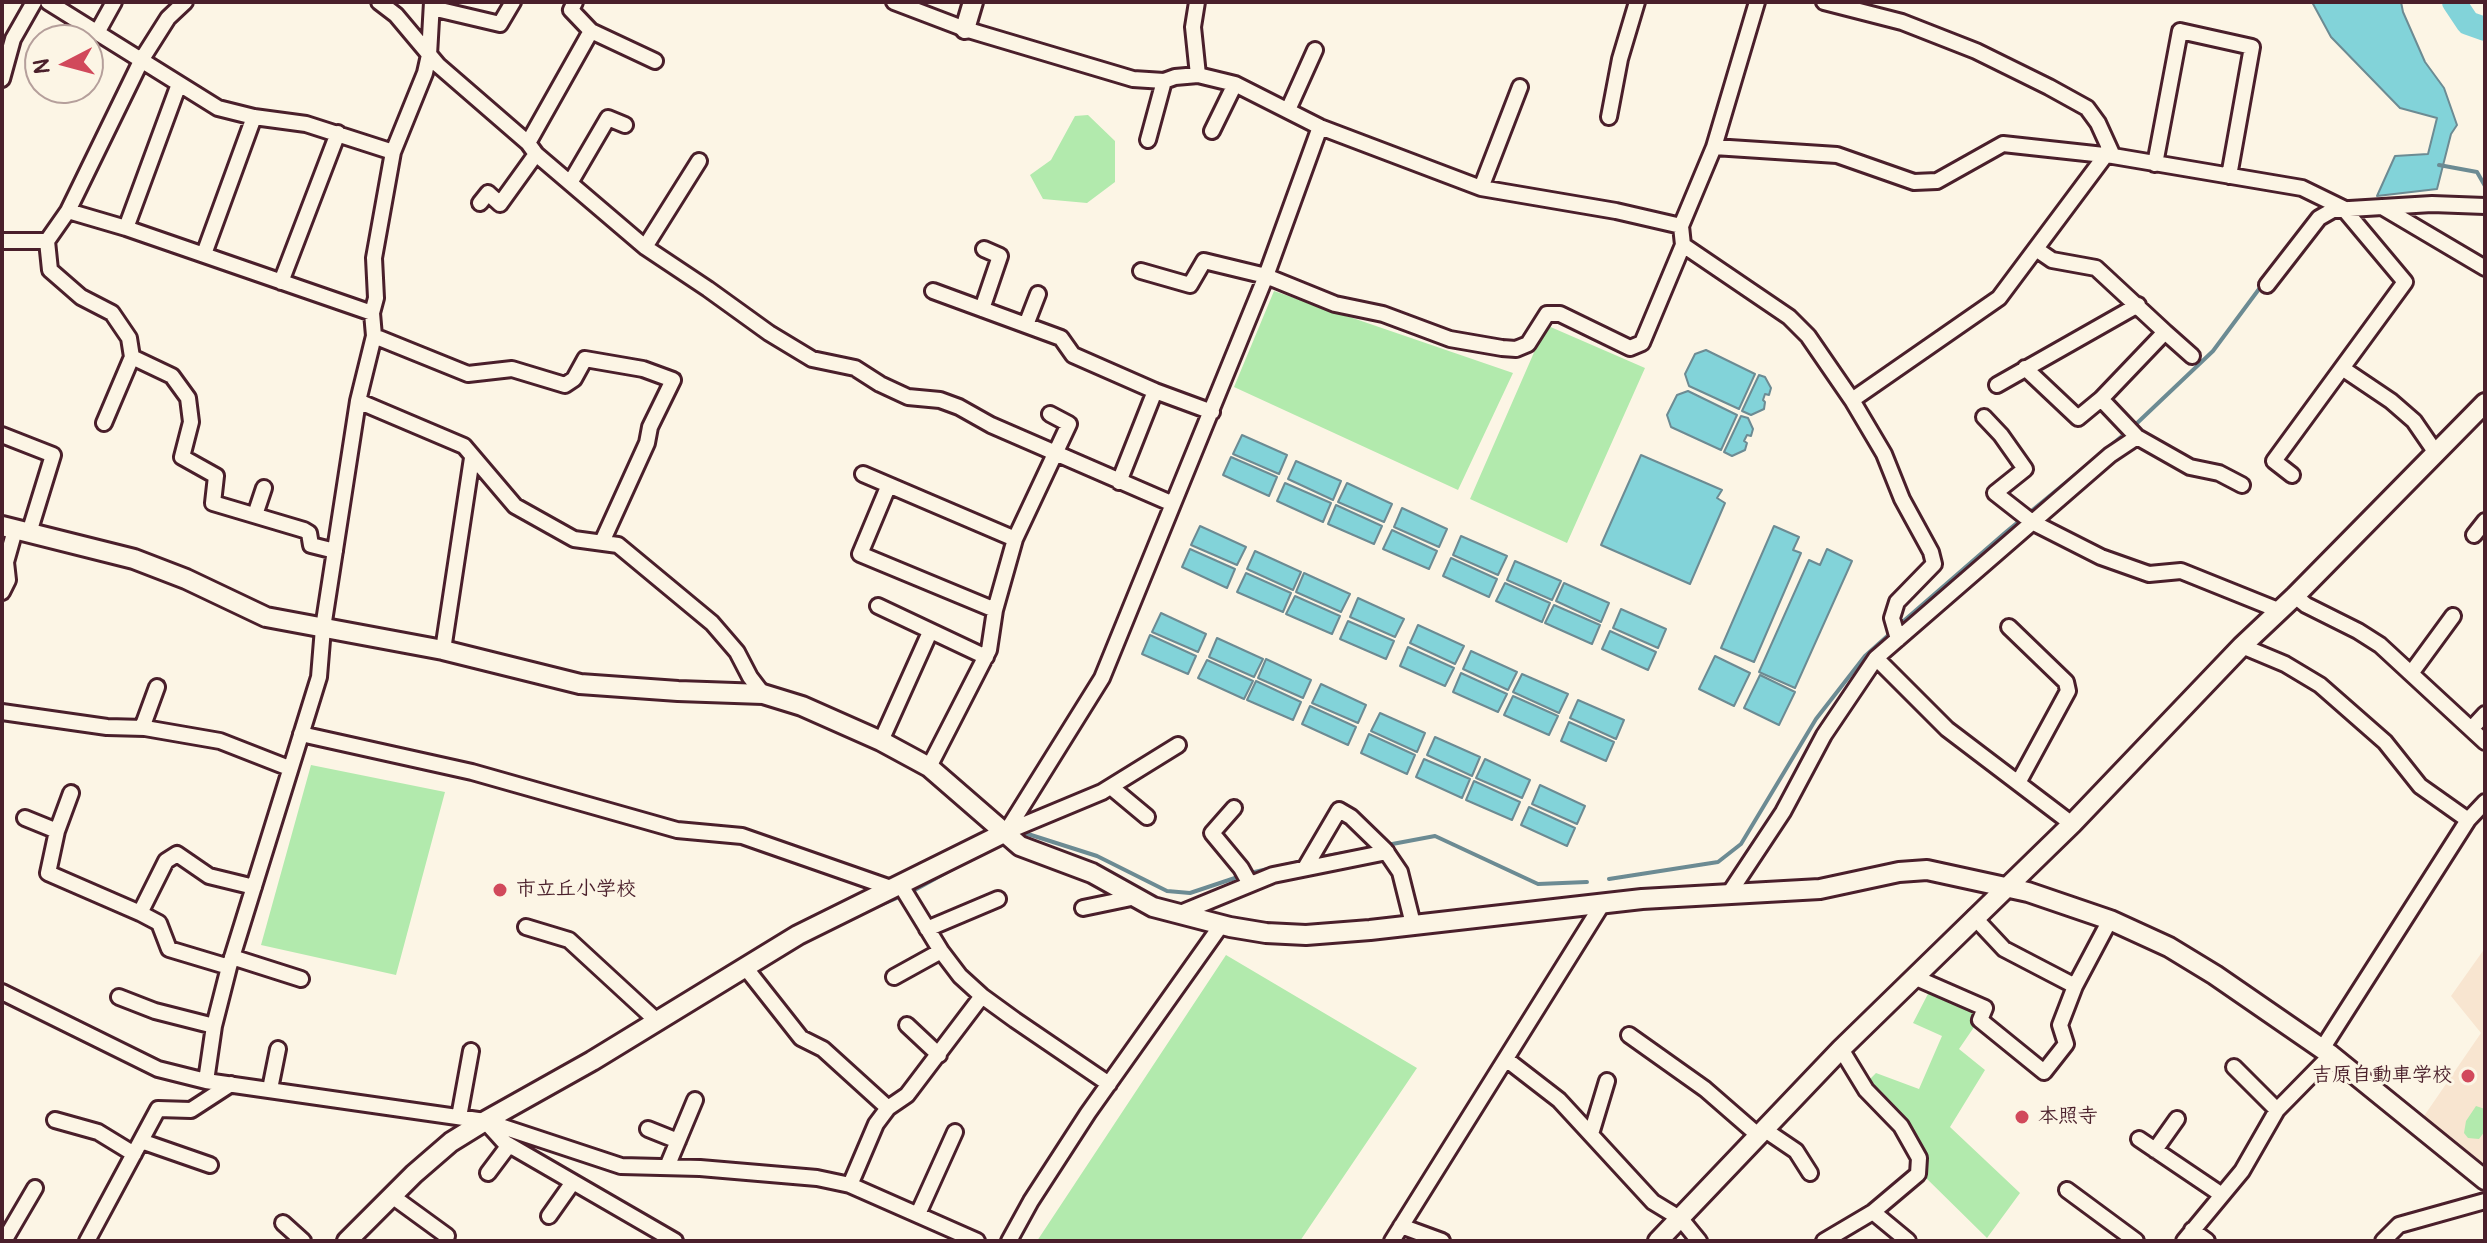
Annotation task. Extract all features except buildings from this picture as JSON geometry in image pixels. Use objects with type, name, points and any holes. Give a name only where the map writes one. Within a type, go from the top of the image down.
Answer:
[{"type":"street","points":[[2,79],[13,39],[34,2]]},
{"type":"street","points":[[48,2],[86,24]]},
{"type":"street","points":[[102,24],[114,2]]},
{"type":"street","points":[[104,423],[132,357],[129,338],[112,313],[81,297],[50,270],[47,241],[68,211],[142,59],[168,18],[185,2]]},
{"type":"street","points":[[379,2],[396,15],[429,55],[645,247],[769,333],[812,359],[855,368],[908,397],[940,400],[959,407],[991,425],[1173,504]]},
{"type":"street","points":[[206,1081],[214,1026],[230,962],[319,677],[323,628],[358,401],[374,336],[374,258],[393,152],[425,73],[432,5],[500,24],[513,2]]},
{"type":"street","points":[[575,2],[571,10],[591,31],[655,61]]},
{"type":"street","points":[[894,2],[965,29],[1133,79],[1164,81],[1198,75],[1235,84],[1320,127],[1481,188],[1616,211],[1681,226]]},
{"type":"street","points":[[965,29],[973,2]]},
{"type":"street","points":[[1197,2],[1193,27],[1198,75]]},
{"type":"street","points":[[1609,117],[1620,59],[1637,2]]},
{"type":"street","points":[[1141,271],[1190,285],[1204,261],[1266,276],[1335,304],[1383,314],[1450,339],[1516,349],[1528,344],[1547,314],[1560,314],[1630,348],[1642,343],[1683,245],[1681,226],[1714,147],[1757,2]]},
{"type":"street","points":[[1824,2],[1860,6],[1976,51],[2087,108],[2098,123],[2109,156]]},
{"type":"street","points":[[480,203],[488,193],[500,204],[532,149],[591,31]]},
{"type":"street","points":[[2155,164],[2180,31],[2252,47],[2229,176]]},
{"type":"street","points":[[104,35],[218,108],[254,117],[306,124],[393,152]]},
{"type":"street","points":[[1288,110],[1315,50]]},
{"type":"street","points":[[1148,140],[1164,81]]},
{"type":"street","points":[[126,228],[179,84]]},
{"type":"street","points":[[1212,131],[1235,84]]},
{"type":"street","points":[[1481,188],[1520,87]]},
{"type":"street","points":[[204,254],[254,117]]},
{"type":"street","points":[[570,183],[608,118],[625,125]]},
{"type":"street","points":[[1011,837],[1102,678],[1266,276],[1320,127]]},
{"type":"street","points":[[281,282],[338,133]]},
{"type":"street","points":[[1714,147],[1837,155],[1914,182],[1937,181],[2003,144],[2109,156],[2302,188],[2343,208],[2405,282],[2274,461],[2292,475]]},
{"type":"street","points":[[1852,400],[1999,298],[2109,156]]},
{"type":"street","points":[[645,247],[699,161]]},
{"type":"street","points":[[2267,285],[2319,218],[2343,208],[2432,204],[2485,206]]},
{"type":"street","points":[[2381,207],[2485,268]]},
{"type":"street","points":[[68,211],[204,254],[372,313]]},
{"type":"street","points":[[2,241],[47,241]]},
{"type":"street","points":[[1683,245],[1789,317],[1808,336],[1884,454],[1934,564],[1897,602],[1892,618],[1898,639]]},
{"type":"street","points":[[982,309],[1000,256],[984,249]]},
{"type":"street","points":[[2036,249],[2052,260],[2096,268],[2192,356]]},
{"type":"street","points":[[933,291],[1061,338],[1073,355],[1212,412]]},
{"type":"street","points":[[1026,325],[1038,294]]},
{"type":"street","points":[[1997,385],[2138,305]]},
{"type":"street","points":[[2025,368],[2078,418],[2101,399],[2165,332]]},
{"type":"street","points":[[374,336],[468,374],[512,369],[565,385],[574,379],[585,359],[643,369],[673,380],[602,542]]},
{"type":"street","points":[[132,357],[172,376],[188,398],[191,422],[182,457],[216,476],[213,503],[304,530],[309,533],[311,545],[335,551]]},
{"type":"street","points":[[2342,368],[2391,401],[2414,421],[2436,453]]},
{"type":"street","points":[[1119,482],[1155,391]]},
{"type":"street","points":[[2101,399],[2137,437],[2190,467],[2219,473],[2242,485]]},
{"type":"street","points":[[358,401],[464,446],[515,506],[574,539],[618,545],[712,623],[737,652],[763,694]]},
{"type":"street","points":[[1658,1241],[1841,1049],[2072,824],[2242,646],[2485,403]]},
{"type":"street","points":[[929,767],[986,657],[995,610],[1015,539],[1069,424],[1050,414]]},
{"type":"street","points":[[1984,417],[2025,469],[1995,493],[2032,522],[2101,557],[2149,574],[2181,571],[2278,610]]},
{"type":"street","points":[[2,435],[53,455],[15,530],[6,562],[8,580],[2,592]]},
{"type":"street","points":[[1728,895],[1783,812],[1824,735],[1876,658],[2110,455],[2137,437]]},
{"type":"street","points":[[443,650],[472,458]]},
{"type":"street","points":[[863,474],[1015,539]]},
{"type":"street","points":[[888,487],[860,554],[995,610]]},
{"type":"street","points":[[255,515],[264,488]]},
{"type":"street","points":[[2474,535],[2485,521]]},
{"type":"street","points":[[15,530],[134,559],[186,579],[266,617],[443,650],[580,684],[763,694],[802,706],[881,741],[929,767],[1011,837],[1092,873],[1153,907],[1266,933],[1306,935],[1603,903],[1820,889],[1899,872],[1927,870],[2028,892],[2110,920],[2169,947],[2326,1052],[2485,1180]]},
{"type":"street","points":[[2295,596],[2306,605],[2358,631],[2412,672],[2485,742]]},
{"type":"street","points":[[878,606],[986,657]]},
{"type":"street","points":[[2412,672],[2453,616]]},
{"type":"street","points":[[2009,627],[2066,682],[2068,691],[2018,783]]},
{"type":"street","points":[[881,741],[930,632]]},
{"type":"street","points":[[2242,646],[2285,664],[2320,685],[2385,742],[2420,786],[2468,820]]},
{"type":"street","points":[[1876,658],[1947,729],[2072,824]]},
{"type":"street","points":[[142,728],[157,687]]},
{"type":"street","points":[[2,712],[107,727],[142,728],[220,741],[289,768]]},
{"type":"street","points":[[2472,728],[2485,714]]},
{"type":"street","points":[[301,734],[472,772],[677,830],[742,836],[901,890],[960,976],[982,996],[1109,1084]]},
{"type":"street","points":[[347,1241],[451,1142],[485,1121],[658,1022],[750,974],[798,935],[901,890],[1111,787],[1178,745]]},
{"type":"street","points":[[1111,787],[1147,817]]},
{"type":"street","points":[[71,793],[57,831],[48,873],[159,923],[169,949],[301,979]]},
{"type":"street","points":[[2207,1241],[2188,1236],[2242,1171],[2277,1110],[2326,1052],[2468,820],[2485,802]]},
{"type":"street","points":[[1234,808],[1212,833],[1246,878]]},
{"type":"street","points":[[1308,862],[1339,810],[1351,817],[1383,848],[1400,872],[1413,924]]},
{"type":"street","points":[[25,818],[57,831]]},
{"type":"street","points":[[1178,914],[1246,878],[1273,875],[1308,862],[1383,848]]},
{"type":"street","points":[[140,913],[166,861],[177,854],[209,876],[254,887]]},
{"type":"street","points":[[1083,908],[1136,897]]},
{"type":"street","points":[[927,929],[998,899]]},
{"type":"street","points":[[1392,1241],[1603,903]]},
{"type":"street","points":[[1974,917],[2004,949],[2075,986]]},
{"type":"street","points":[[1914,977],[1985,1008],[1980,1020],[2044,1072],[2066,1044],[2060,1025],[2075,986],[2110,920]]},
{"type":"street","points":[[1009,1241],[1039,1189],[1109,1084],[1222,924]]},
{"type":"street","points":[[526,927],[569,940],[658,1022]]},
{"type":"street","points":[[894,977],[941,951]]},
{"type":"street","points":[[750,974],[801,1038],[823,1049],[888,1108]]},
{"type":"street","points":[[2,992],[158,1069],[206,1081],[485,1121],[621,1166],[817,1178],[850,1185],[977,1241]]},
{"type":"street","points":[[850,1185],[876,1124],[888,1108],[907,1095],[982,996]]},
{"type":"street","points":[[119,997],[155,1011],[214,1026]]},
{"type":"street","points":[[907,1025],[939,1055]]},
{"type":"street","points":[[1629,1035],[1762,1133],[1796,1151],[1810,1173]]},
{"type":"street","points":[[270,1089],[278,1049]]},
{"type":"street","points":[[1824,1241],[1873,1212],[1918,1174],[1919,1158],[1901,1126],[1866,1090],[1841,1049]]},
{"type":"street","points":[[459,1117],[471,1051]]},
{"type":"street","points":[[1506,1059],[1559,1100],[1653,1202],[1681,1219],[1699,1241]]},
{"type":"street","points":[[2234,1067],[2277,1110]]},
{"type":"street","points":[[1591,1134],[1607,1081]]},
{"type":"street","points":[[87,1241],[158,1109],[191,1110],[231,1084]]},
{"type":"street","points":[[667,1167],[695,1100]]},
{"type":"street","points":[[2155,1150],[2177,1119]]},
{"type":"street","points":[[55,1120],[137,1147],[210,1165]]},
{"type":"street","points":[[485,1121],[509,1145],[675,1241]]},
{"type":"street","points":[[648,1129],[678,1141]]},
{"type":"street","points":[[918,1214],[955,1132]]},
{"type":"street","points":[[2139,1139],[2222,1195]]},
{"type":"street","points":[[488,1173],[509,1145]]},
{"type":"street","points":[[549,1216],[573,1182]]},
{"type":"street","points":[[4,1241],[35,1188]]},
{"type":"street","points":[[2067,1190],[2136,1241]]},
{"type":"street","points":[[392,1196],[447,1236]]},
{"type":"street","points":[[2383,1241],[2399,1225],[2485,1201]]},
{"type":"street","points":[[1873,1212],[1908,1241]]},
{"type":"street","points":[[283,1223],[303,1241]]},
{"type":"street","points":[[1401,1226],[1442,1241]]},
{"type":"shaded area","name":"吉原自動車学校","points":[[2485,948],[2485,1168],[2478,1167],[2422,1119],[2481,1033],[2451,996]]},
{"type":"green space","points":[[1088,115],[1115,141],[1115,182],[1087,203],[1043,199],[1030,175],[1051,160],[1075,116]]},
{"type":"green space","points":[[1274,291],[1513,373],[1458,490],[1234,387]]},
{"type":"green space","points":[[1546,325],[1645,368],[1567,543],[1470,499]]},
{"type":"green space","points":[[311,765],[445,792],[396,975],[261,945]]},
{"type":"green space","points":[[1226,955],[1417,1068],[1300,1241],[1037,1241]]},
{"type":"green space","points":[[1931,988],[1983,1014],[1959,1049],[1985,1070],[1950,1127],[2020,1193],[1987,1238],[1924,1176],[1919,1154],[1865,1084],[1876,1073],[1919,1089],[1942,1036],[1913,1023]]},
{"type":"green space","points":[[2476,1106],[2485,1109],[2485,1131],[2479,1139],[2468,1138],[2464,1133],[2466,1121]]},
{"type":"water","points":[[2312,2],[2401,2],[2425,62],[2444,88],[2457,125],[2451,134],[2437,189],[2377,196],[2395,156],[2428,154],[2437,118],[2400,108],[2331,37]]},
{"type":"water","points":[[1706,350],[1755,374],[1739,409],[1689,386],[1685,374],[1695,354]]},
{"type":"water","points":[[1759,375],[1765,377],[1771,388],[1763,400],[1764,409],[1751,415],[1742,411]]},
{"type":"water","points":[[1688,391],[1737,415],[1721,450],[1671,427],[1667,415],[1677,395]]},
{"type":"water","points":[[1741,416],[1748,418],[1753,429],[1751,436],[1747,435],[1744,441],[1747,443],[1745,450],[1732,456],[1724,452]]},
{"type":"water","points":[[1242,435],[1287,455],[1279,474],[1233,454]]},
{"type":"water","points":[[1641,455],[1722,490],[1717,498],[1725,503],[1690,584],[1601,545]]},
{"type":"water","points":[[1231,457],[1277,477],[1269,496],[1223,475]]},
{"type":"water","points":[[1296,461],[1341,481],[1333,500],[1288,479]]},
{"type":"water","points":[[1285,483],[1331,503],[1323,522],[1277,501]]},
{"type":"water","points":[[1347,483],[1392,504],[1384,522],[1338,502]]},
{"type":"water","points":[[1336,505],[1382,526],[1374,544],[1328,524]]},
{"type":"water","points":[[1402,508],[1447,529],[1439,547],[1394,527]]},
{"type":"water","points":[[1200,526],[1246,547],[1237,565],[1191,545]]},
{"type":"water","points":[[1774,526],[1799,537],[1793,550],[1801,553],[1754,662],[1721,648]]},
{"type":"water","points":[[1392,530],[1437,551],[1429,569],[1383,549]]},
{"type":"water","points":[[1461,536],[1507,556],[1498,575],[1453,555]]},
{"type":"water","points":[[1190,549],[1235,569],[1227,588],[1182,567]]},
{"type":"water","points":[[1827,549],[1852,561],[1795,688],[1759,672],[1809,560],[1820,565]]},
{"type":"water","points":[[1255,551],[1301,572],[1293,590],[1247,569]]},
{"type":"water","points":[[1451,558],[1497,579],[1489,597],[1443,576]]},
{"type":"water","points":[[1515,561],[1561,581],[1552,600],[1507,580]]},
{"type":"water","points":[[1246,573],[1291,593],[1283,612],[1237,592]]},
{"type":"water","points":[[1304,573],[1350,594],[1341,612],[1296,592]]},
{"type":"water","points":[[1505,583],[1550,603],[1542,622],[1496,601]]},
{"type":"water","points":[[1564,583],[1609,603],[1601,622],[1556,601]]},
{"type":"water","points":[[1295,596],[1340,616],[1332,634],[1286,614]]},
{"type":"water","points":[[1358,598],[1404,619],[1395,637],[1350,617]]},
{"type":"water","points":[[1554,605],[1600,625],[1592,644],[1545,623]]},
{"type":"water","points":[[1621,609],[1666,629],[1658,648],[1613,628]]},
{"type":"water","points":[[1161,613],[1206,634],[1198,652],[1152,632]]},
{"type":"water","points":[[1348,621],[1394,641],[1386,659],[1340,639]]},
{"type":"water","points":[[1418,625],[1464,646],[1455,664],[1410,643]]},
{"type":"water","points":[[1610,631],[1656,652],[1648,670],[1602,649]]},
{"type":"water","points":[[1150,635],[1196,656],[1188,674],[1142,654]]},
{"type":"water","points":[[1217,638],[1263,659],[1254,677],[1209,657]]},
{"type":"water","points":[[1408,647],[1454,668],[1445,686],[1400,666]]},
{"type":"water","points":[[1471,651],[1517,672],[1508,690],[1463,669]]},
{"type":"water","points":[[1715,656],[1750,673],[1734,706],[1699,689]]},
{"type":"water","points":[[1266,659],[1311,680],[1303,698],[1258,678]]},
{"type":"water","points":[[1207,660],[1253,681],[1244,699],[1198,678]]},
{"type":"water","points":[[1461,673],[1507,694],[1498,712],[1453,692]]},
{"type":"water","points":[[1522,674],[1568,694],[1559,713],[1513,692]]},
{"type":"water","points":[[1760,675],[1795,692],[1779,725],[1744,708]]},
{"type":"water","points":[[1256,681],[1301,702],[1293,720],[1247,700]]},
{"type":"water","points":[[1321,684],[1366,705],[1358,723],[1312,703]]},
{"type":"water","points":[[1513,696],[1558,716],[1549,735],[1504,715]]},
{"type":"water","points":[[1578,700],[1624,720],[1616,739],[1570,718]]},
{"type":"water","points":[[1310,706],[1356,727],[1348,745],[1302,724]]},
{"type":"water","points":[[1380,713],[1425,733],[1417,752],[1371,731]]},
{"type":"water","points":[[1569,722],[1614,742],[1606,761],[1561,741]]},
{"type":"water","points":[[1369,734],[1415,755],[1407,774],[1361,753]]},
{"type":"water","points":[[1435,737],[1480,757],[1472,776],[1427,755]]},
{"type":"water","points":[[1424,759],[1470,779],[1462,798],[1416,777]]},
{"type":"water","points":[[1485,759],[1530,780],[1522,798],[1476,778]]},
{"type":"water","points":[[1474,781],[1520,802],[1512,820],[1466,800]]},
{"type":"water","points":[[1540,785],[1585,806],[1577,824],[1532,804]]},
{"type":"water","points":[[1529,807],[1575,828],[1567,846],[1521,825]]},
{"type":"waterway","points":[[2454,2],[2468,23],[2485,29]]},
{"type":"waterway","points":[[2439,165],[2477,172],[2485,186]]},
{"type":"waterway","points":[[2290,245],[2311,217]]},
{"type":"waterway","points":[[2134,426],[2213,351],[2262,285]]},
{"type":"waterway","points":[[1899,625],[2127,432]]},
{"type":"waterway","points":[[1609,879],[1718,862],[1741,844],[1816,719],[1865,656],[1893,631]]},
{"type":"waterway","points":[[1017,835],[1031,835],[1097,856],[1167,891],[1190,893],[1241,876]]},
{"type":"waterway","points":[[1387,845],[1435,836],[1538,884],[1587,882]]},
{"type":"waterway","points":[[1316,858],[1378,847]]},
{"type":"waterway","points":[[1250,873],[1303,861]]},
{"type":"waterway","points":[[871,909],[911,892],[960,865]]},
{"type":"place","name":"市立丘小学校","points":[[500,890]]},
{"type":"place","name":"吉原自動車学校","points":[[2468,1076]]},
{"type":"place","name":"本照寺","points":[[2022,1117]]}]
